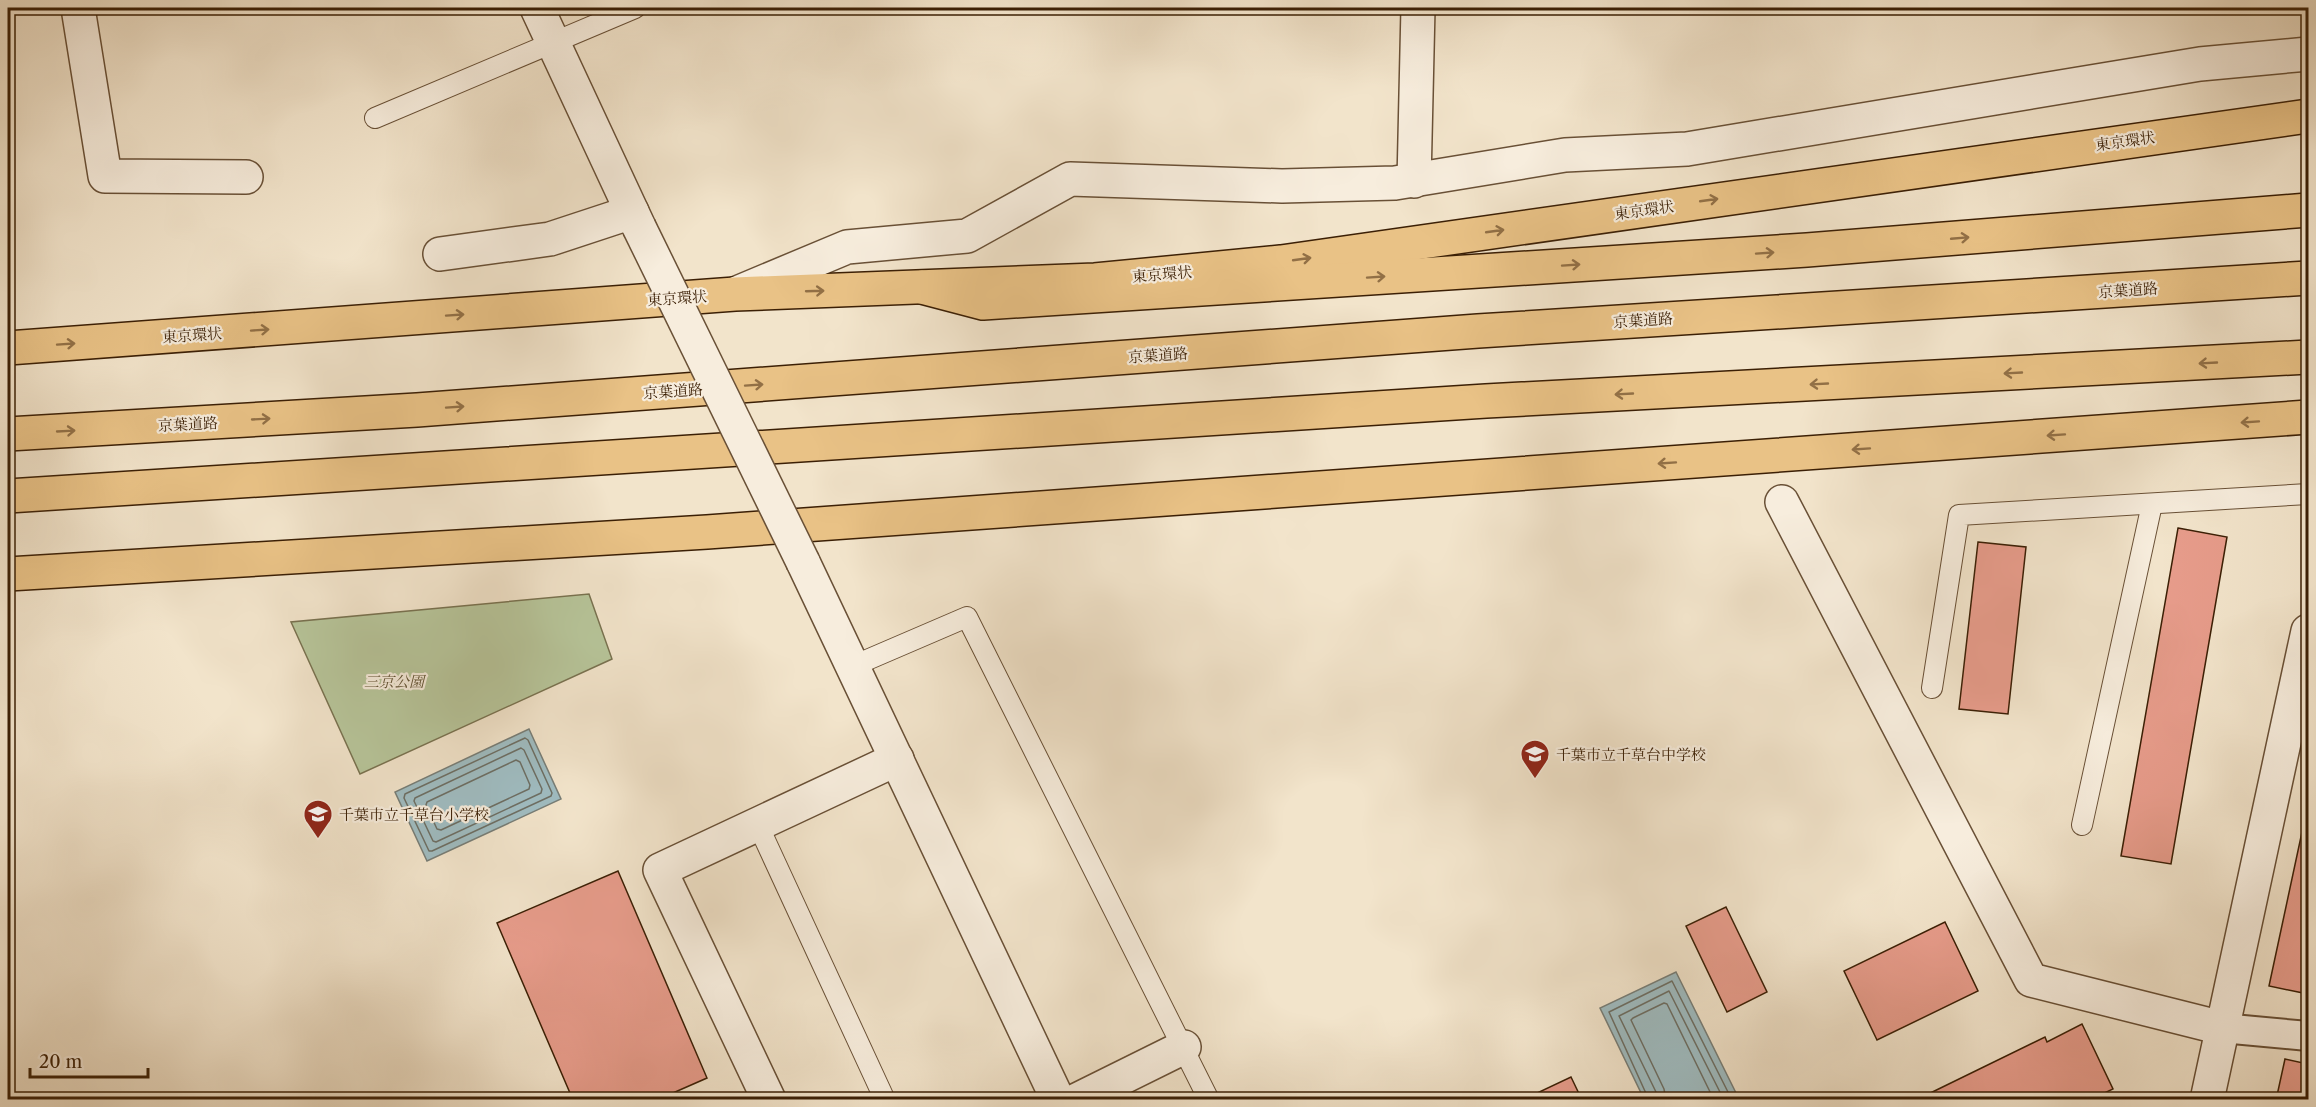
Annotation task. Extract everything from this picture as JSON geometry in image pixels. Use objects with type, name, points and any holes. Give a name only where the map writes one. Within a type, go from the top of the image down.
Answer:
[{"type":"highway","name":"東京環状","points":[[8,348],[735,294],[1095,280],[1281,262],[2308,116]]},
{"type":"highway","points":[[922,287],[983,303],[1807,250],[2308,210]]},
{"type":"highway","name":"京葉道路","points":[[8,434],[417,410],[1478,331],[2308,278]]},
{"type":"highway","points":[[8,496],[1486,401],[2308,357]]},
{"type":"highway","points":[[8,574],[707,532],[2308,417]]},
{"type":"street","points":[[537,8],[635,220],[853,666],[1058,1100]]},
{"type":"street","points":[[1414,181],[1418,8]]},
{"type":"street","points":[[82,9],[105,176],[246,177]]},
{"type":"street","points":[[735,294],[847,248],[967,236],[1070,180],[1282,186],[1395,183],[1565,154],[1687,149],[2200,64],[2308,54]]},
{"type":"street","points":[[440,254],[550,239],[635,220]]},
{"type":"street","points":[[1782,502],[2031,980],[2222,1028],[2308,1036]]},
{"type":"street","points":[[2206,1100],[2308,631]]},
{"type":"street","points":[[769,1100],[660,870],[897,759]]},
{"type":"street","points":[[1077,1100],[1184,1047]]},
{"type":"lane","points":[[375,118],[635,8]]},
{"type":"lane","points":[[1932,688],[1959,515],[2308,494]]},
{"type":"lane","points":[[2082,825],[2152,504]]},
{"type":"lane","points":[[853,666],[967,617],[1209,1100]]},
{"type":"lane","points":[[758,825],[885,1100]]},
{"type":"green space","name":"三京公園","points":[[589,594],[612,659],[360,774],[291,622]]},
{"type":"water","points":[[529,729],[561,799],[427,861],[395,792]]},
{"type":"water","points":[[1676,972],[1739,1099],[1644,1099],[1600,1008]]},
{"type":"building","points":[[2178,528],[2227,537],[2171,864],[2121,856]]},
{"type":"building","points":[[1978,542],[2026,547],[2008,714],[1959,709]]},
{"type":"building","points":[[2308,804],[2308,994],[2269,986]]},
{"type":"building","points":[[618,871],[707,1078],[657,1100],[573,1100],[497,923]]},
{"type":"building","points":[[1726,907],[1767,992],[1727,1012],[1686,926]]},
{"type":"building","points":[[1945,922],[1978,991],[1877,1040],[1844,971]]},
{"type":"building","points":[[2082,1024],[2113,1089],[2090,1100],[2073,1100],[2071,1094],[2059,1100],[1916,1100],[2045,1037],[2047,1042]]},
{"type":"building","points":[[2285,1059],[2308,1064],[2308,1100],[2276,1100]]},
{"type":"building","points":[[1571,1077],[1582,1100],[1541,1100],[1537,1093]]},
{"type":"place","name":"千葉市立千草台中学校","points":[[1535,780]]},
{"type":"place","name":"千葉市立千草台小学校","points":[[318,840]]}]
